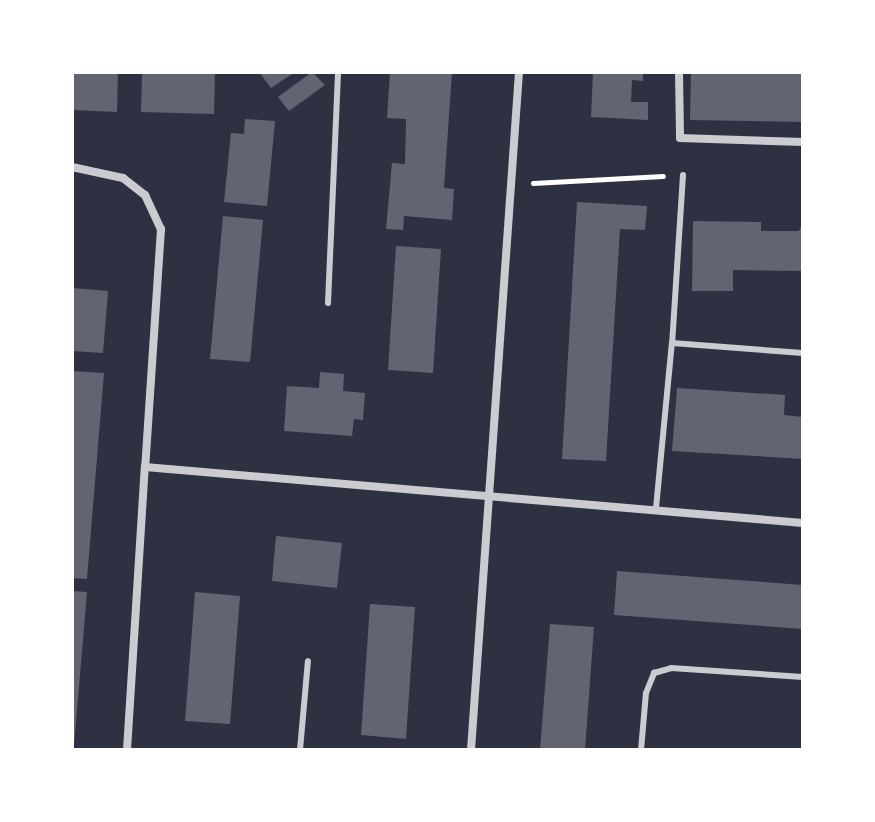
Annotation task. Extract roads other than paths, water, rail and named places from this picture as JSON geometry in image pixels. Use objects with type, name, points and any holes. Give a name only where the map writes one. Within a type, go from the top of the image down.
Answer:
[{"type":"street","points":[[471,750],[485,496],[513,184],[519,72]]},
{"type":"street","points":[[679,72],[680,138],[803,142]]},
{"type":"street","points":[[72,167],[123,178],[145,195],[161,229],[127,750]]},
{"type":"street","points":[[145,467],[656,508],[803,523]]},
{"type":"lane","points":[[328,303],[338,72]]},
{"type":"lane","points":[[656,508],[672,343],[683,175]]},
{"type":"lane","points":[[672,343],[803,353]]},
{"type":"lane","points":[[300,750],[308,661]]},
{"type":"lane","points":[[641,750],[646,693],[654,673],[671,668],[803,677]]}]
